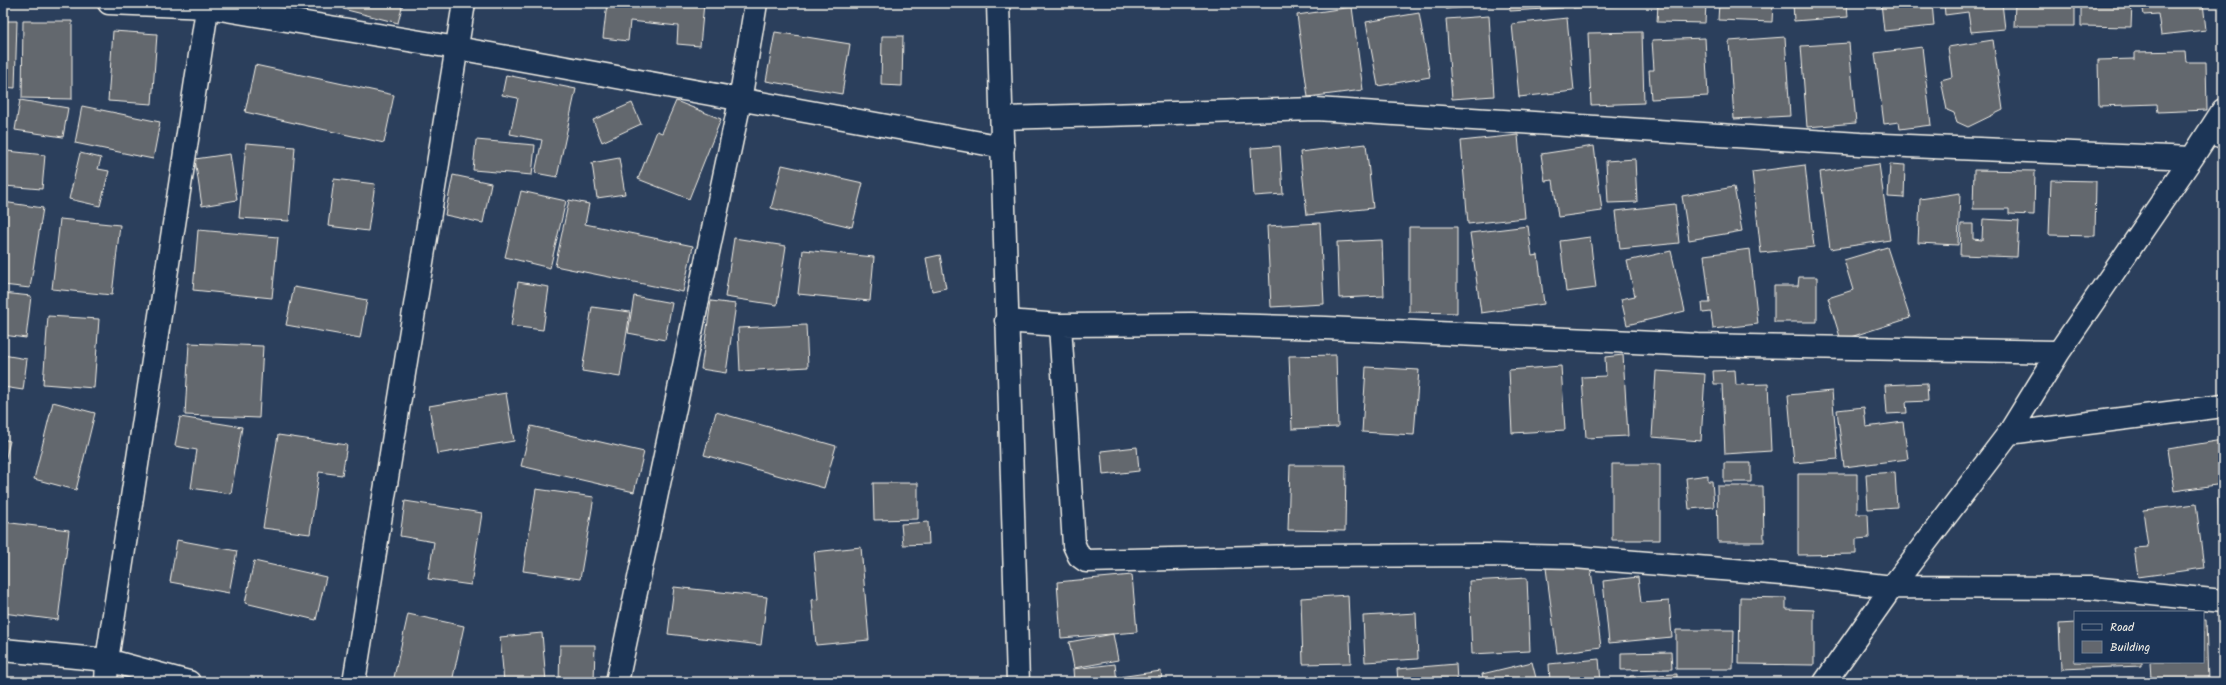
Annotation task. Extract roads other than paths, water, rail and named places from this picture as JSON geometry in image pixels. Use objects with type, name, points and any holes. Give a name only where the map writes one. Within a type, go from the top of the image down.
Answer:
[{"type":"street","points":[[109,3],[208,5],[617,76],[740,101],[1003,147]]},
{"type":"street","points":[[354,682],[464,3]]},
{"type":"street","points":[[617,682],[740,101],[756,3]]},
{"type":"street","points":[[998,3],[1003,147],[1006,321],[1018,682]]},
{"type":"street","points":[[106,682],[107,660],[208,5]]},
{"type":"street","points":[[1002,118],[1316,109],[1860,144],[2192,158]]},
{"type":"street","points":[[1825,682],[1892,587],[2009,433],[2059,352],[2192,158],[2215,138],[2223,110]]},
{"type":"street","points":[[1006,321],[1060,325],[1192,324],[1326,328],[1698,345],[2059,352]]},
{"type":"street","points":[[1060,325],[1074,545],[1079,556],[1086,561],[1303,556],[1487,555],[1574,557],[1768,572],[1892,587],[2092,588],[2223,601]]},
{"type":"street","points":[[2009,433],[2223,406]]},
{"type":"street","points":[[3,650],[107,660],[189,682]]}]
